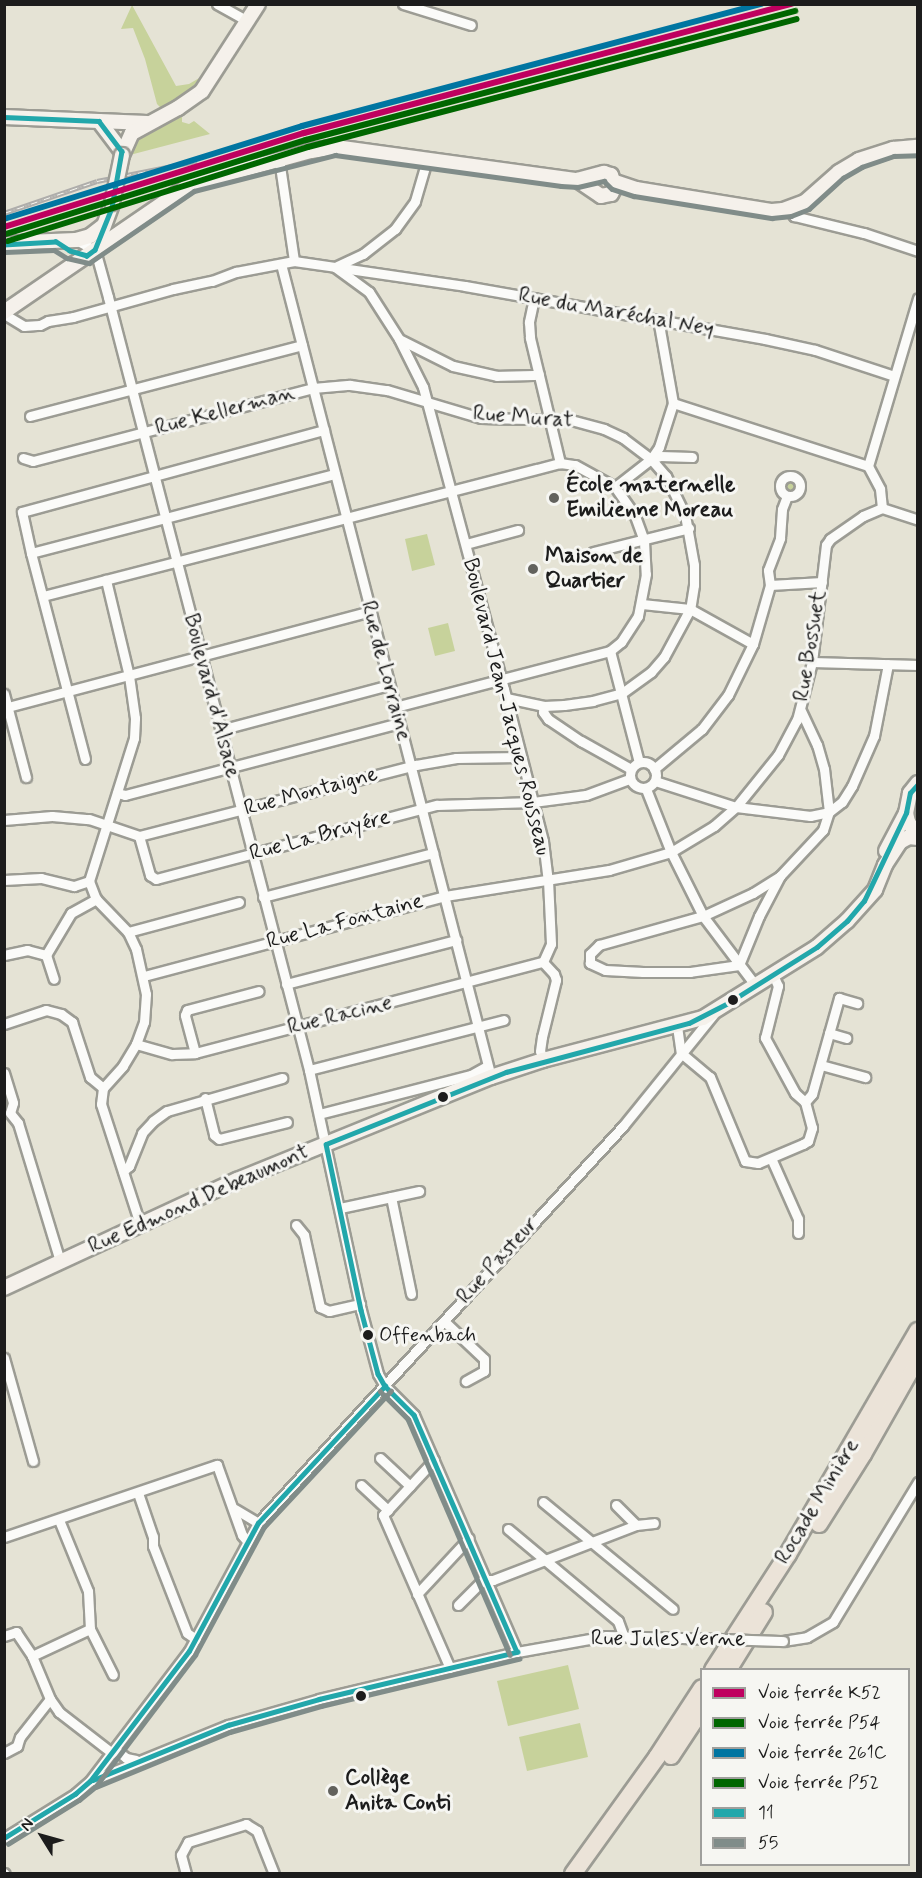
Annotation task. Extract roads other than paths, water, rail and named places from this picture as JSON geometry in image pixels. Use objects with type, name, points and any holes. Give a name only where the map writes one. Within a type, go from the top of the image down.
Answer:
[{"type":"highway","name":"Rocade Minière","points":[[714,1668],[788,1554],[918,1331]]},
{"type":"highway","name":"Rocade Minière","points":[[729,1668],[863,1454],[918,1357]]},
{"type":"highway","points":[[573,1874],[657,1757],[700,1691]]},
{"type":"highway","points":[[587,1874],[666,1764],[700,1712]]},
{"type":"main road","points":[[91,253],[112,206],[122,153],[132,133],[178,108],[202,90],[258,4]]},
{"type":"main road","points":[[4,117],[147,123]]},
{"type":"main road","points":[[99,121],[122,153]]},
{"type":"main road","points":[[8,310],[191,184],[279,159],[335,147],[595,182],[608,173],[615,186]]},
{"type":"main road","points":[[615,186],[772,211],[789,209],[805,202],[838,172],[859,160],[893,149],[918,147]]},
{"type":"main road","points":[[595,182],[597,195],[604,196],[615,186]]},
{"type":"main road","points":[[112,206],[133,222]]},
{"type":"main road","points":[[4,245],[76,240],[90,236],[103,226]]},
{"type":"main road","points":[[56,242],[70,251],[91,253]]},
{"type":"main road","points":[[864,902],[906,813],[910,793],[918,783]]},
{"type":"main road","points":[[906,813],[908,822],[918,837]]},
{"type":"main road","name":"Rue Edmond Debeaumont","points":[[4,1288],[237,1180],[326,1144],[489,1071],[683,1025],[719,1009],[817,947],[847,921],[875,890],[889,859],[900,842],[909,837],[918,837]]},
{"type":"street","points":[[217,4],[248,21]]},
{"type":"street","points":[[403,4],[471,25]]},
{"type":"street","points":[[8,310],[20,323],[29,327],[212,281],[236,272],[294,261],[279,159]]},
{"type":"street","points":[[335,267],[363,254],[395,229],[415,201],[428,160]]},
{"type":"street","points":[[789,209],[794,216],[864,233],[918,251]]},
{"type":"street","points":[[76,240],[91,253]]},
{"type":"street","name":"Boulevard d'Alsace","points":[[91,253],[111,307],[253,854],[309,1070],[360,1304],[378,1374],[385,1386]]},
{"type":"street","name":"Rue du Maréchal Ney","points":[[294,261],[658,319],[804,347],[894,376]]},
{"type":"street","name":"Rue de Lorraine","points":[[281,264],[489,1071]]},
{"type":"street","name":"Boulevard Jean-Jacques Rousseau","points":[[335,267],[369,292],[399,339],[428,402],[543,841],[548,880],[551,944],[543,962]]},
{"type":"street","points":[[534,298],[529,322],[530,338],[560,463]]},
{"type":"street","points":[[918,298],[868,466],[880,489],[882,508],[918,520]]},
{"type":"street","points":[[615,487],[651,459],[659,447],[673,403],[658,319]]},
{"type":"street","points":[[399,339],[453,366],[497,376],[539,375]]},
{"type":"street","points":[[30,416],[302,345]]},
{"type":"street","name":"Rue Kellerman","points":[[23,458],[33,460],[313,388],[369,386],[428,402]]},
{"type":"street","name":"Rue Murat","points":[[428,402],[456,412],[490,419],[550,418],[571,420],[604,429],[638,447],[651,459],[675,491],[689,528],[694,585],[690,609],[664,657],[651,672],[622,693],[581,704],[544,706],[506,698]]},
{"type":"street","points":[[673,403],[868,466]]},
{"type":"street","points":[[85,759],[22,516],[26,509],[324,430]]},
{"type":"street","points":[[651,459],[660,456],[692,457]]},
{"type":"street","points":[[43,596],[560,463],[575,465],[615,487],[631,508],[644,541],[646,574],[642,604],[629,631],[610,651],[395,707]]},
{"type":"street","points":[[31,553],[335,474]]},
{"type":"street","points":[[654,769],[687,743],[717,712],[753,644],[770,585],[768,570],[780,538],[781,517],[787,496]]},
{"type":"street","name":"Rue Bossuet","points":[[548,880],[609,870],[671,852],[714,826],[736,807],[778,755],[801,710],[812,662],[826,545],[830,539],[863,516],[882,508]]},
{"type":"street","points":[[593,552],[689,528]]},
{"type":"street","points":[[466,544],[518,530]]},
{"type":"street","points":[[106,580],[129,676],[135,718],[134,738],[89,881],[96,899],[128,932],[136,949],[147,994],[144,1022],[136,1044],[123,1066],[103,1088],[101,1104],[140,1224]]},
{"type":"street","points":[[770,585],[822,582]]},
{"type":"street","points":[[642,604],[690,609],[753,644]]},
{"type":"street","points":[[6,707],[370,611]]},
{"type":"street","points":[[610,651],[639,762]]},
{"type":"street","points":[[812,662],[918,664]]},
{"type":"street","points":[[655,781],[736,807],[810,816],[829,812],[842,802],[866,757],[880,713],[888,664]]},
{"type":"street","points":[[220,730],[389,686]]},
{"type":"street","points":[[4,694],[26,777]]},
{"type":"street","points":[[544,706],[543,712],[548,718],[630,774],[634,786],[646,789]]},
{"type":"street","points":[[739,964],[690,972],[627,972],[596,968],[589,958],[592,950],[599,945],[702,916],[753,893],[780,876],[823,830],[829,812],[824,769],[817,745],[801,710]]},
{"type":"street","points":[[117,793],[125,795],[399,723]]},
{"type":"street","name":"Rue Montaigne","points":[[139,836],[411,766],[456,758],[520,757]]},
{"type":"street","points":[[639,762],[648,763],[654,769],[655,781]]},
{"type":"street","points":[[630,774],[639,762]]},
{"type":"street","name":"Rue La Bruyére","points":[[139,836],[152,878],[422,809],[457,803],[533,802],[586,795],[630,774]]},
{"type":"street","points":[[646,789],[655,781]]},
{"type":"street","points":[[646,789],[671,852],[702,916],[756,986]]},
{"type":"street","points":[[4,820],[52,816],[88,819],[139,836]]},
{"type":"street","points":[[263,897],[433,853]]},
{"type":"street","points":[[739,964],[759,916],[780,876]]},
{"type":"street","points":[[4,880],[41,878],[74,886],[89,881]]},
{"type":"street","name":"Rue La Fontaine","points":[[144,976],[444,896],[548,880]]},
{"type":"street","points":[[54,979],[46,955],[71,913],[96,899]]},
{"type":"street","points":[[128,932],[239,902]]},
{"type":"street","points":[[286,984],[456,940]]},
{"type":"street","points":[[4,942],[6,954],[27,950],[46,955]]},
{"type":"street","points":[[543,962],[554,974],[556,980],[542,1038],[540,1051],[543,1060]]},
{"type":"street","name":"Rue Racine","points":[[136,1044],[172,1054],[195,1053],[467,984],[543,962]]},
{"type":"street","points":[[683,1025],[681,1053],[710,1077],[745,1161],[753,1164],[808,1141],[813,1128],[805,1102],[795,1093],[765,1038],[778,986],[773,975]]},
{"type":"street","points":[[195,1053],[185,1015],[187,1010],[259,991]]},
{"type":"street","points":[[805,1102],[812,1094],[839,998],[857,1003]]},
{"type":"street","name":"Rue Pasteur","points":[[4,1838],[75,1794],[90,1780],[196,1639],[258,1523],[623,1126],[719,1009]]},
{"type":"street","points":[[6,1023],[51,1010],[72,1022],[90,1077],[103,1088]]},
{"type":"street","points":[[309,1070],[504,1020]]},
{"type":"street","points":[[683,1025],[694,1039]]},
{"type":"street","points":[[829,1033],[846,1038]]},
{"type":"street","points":[[821,1065],[865,1077]]},
{"type":"street","points":[[319,1114],[489,1071]]},
{"type":"street","points":[[4,1072],[14,1103],[7,1112],[18,1123],[60,1261]]},
{"type":"street","points":[[123,1171],[129,1166],[142,1133],[153,1120],[176,1106],[282,1078]]},
{"type":"street","points":[[205,1098],[214,1135],[219,1139],[287,1122]]},
{"type":"street","points":[[771,1158],[798,1219],[798,1233]]},
{"type":"street","points":[[340,1208],[419,1191]]},
{"type":"street","points":[[391,1197],[411,1294]]},
{"type":"street","points":[[296,1226],[304,1235],[320,1307],[329,1311],[360,1304]]},
{"type":"street","points":[[444,1321],[484,1359],[484,1371],[466,1381]]},
{"type":"street","points":[[4,1358],[33,1461]]},
{"type":"street","points":[[385,1386],[411,1410],[517,1652]]},
{"type":"street","points":[[380,1458],[410,1486]]},
{"type":"street","points":[[434,1460],[383,1515],[450,1668]]},
{"type":"street","points":[[4,1537],[217,1465],[235,1509],[239,1527],[247,1541]]},
{"type":"street","name":"Rue Jules Verne","points":[[90,1780],[136,1760],[253,1718],[319,1699],[517,1652],[585,1639],[623,1635],[783,1641],[807,1637],[833,1622],[918,1482]]},
{"type":"street","points":[[361,1485],[388,1510]]},
{"type":"street","points":[[138,1492],[153,1537],[153,1546],[187,1633],[196,1639]]},
{"type":"street","points":[[543,1502],[673,1609]]},
{"type":"street","points":[[616,1504],[636,1525]]},
{"type":"street","points":[[235,1509],[258,1523]]},
{"type":"street","points":[[59,1520],[88,1591],[90,1629],[113,1675]]},
{"type":"street","points":[[458,1605],[483,1580],[544,1560],[636,1525],[654,1523]]},
{"type":"street","points":[[508,1529],[618,1621],[623,1635]]},
{"type":"street","points":[[417,1594],[469,1538]]},
{"type":"street","points":[[32,1656],[90,1629]]},
{"type":"street","points":[[4,1636],[16,1632],[32,1656],[50,1699],[59,1712],[111,1753],[124,1767]]},
{"type":"street","points":[[4,1754],[17,1746],[20,1737],[50,1699]]},
{"type":"street","points":[[111,1753],[136,1760]]},
{"type":"street","points":[[186,1874],[181,1855],[188,1842],[246,1824],[257,1831],[274,1874]]},
{"type":"railway","points":[[4,213],[97,181],[197,161]]},
{"type":"rail line","name":"261C","points":[[4,219],[302,126],[762,4]]},
{"type":"rail line","name":"K52","points":[[4,227],[304,133],[791,4]]},
{"type":"rail line","name":"P54","points":[[6,234],[306,140],[795,11]]},
{"type":"rail line","name":"P52","points":[[8,241],[308,147],[797,19]]},
{"type":"place","name":"École maternelle Emilienne Moreau","points":[[554,498]]},
{"type":"place","name":"Maison de Quartier","points":[[533,569]]},
{"type":"place","name":"Offenbach","points":[[368,1335]]},
{"type":"place","name":"Collège Anita Conti","points":[[333,1791]]}]
